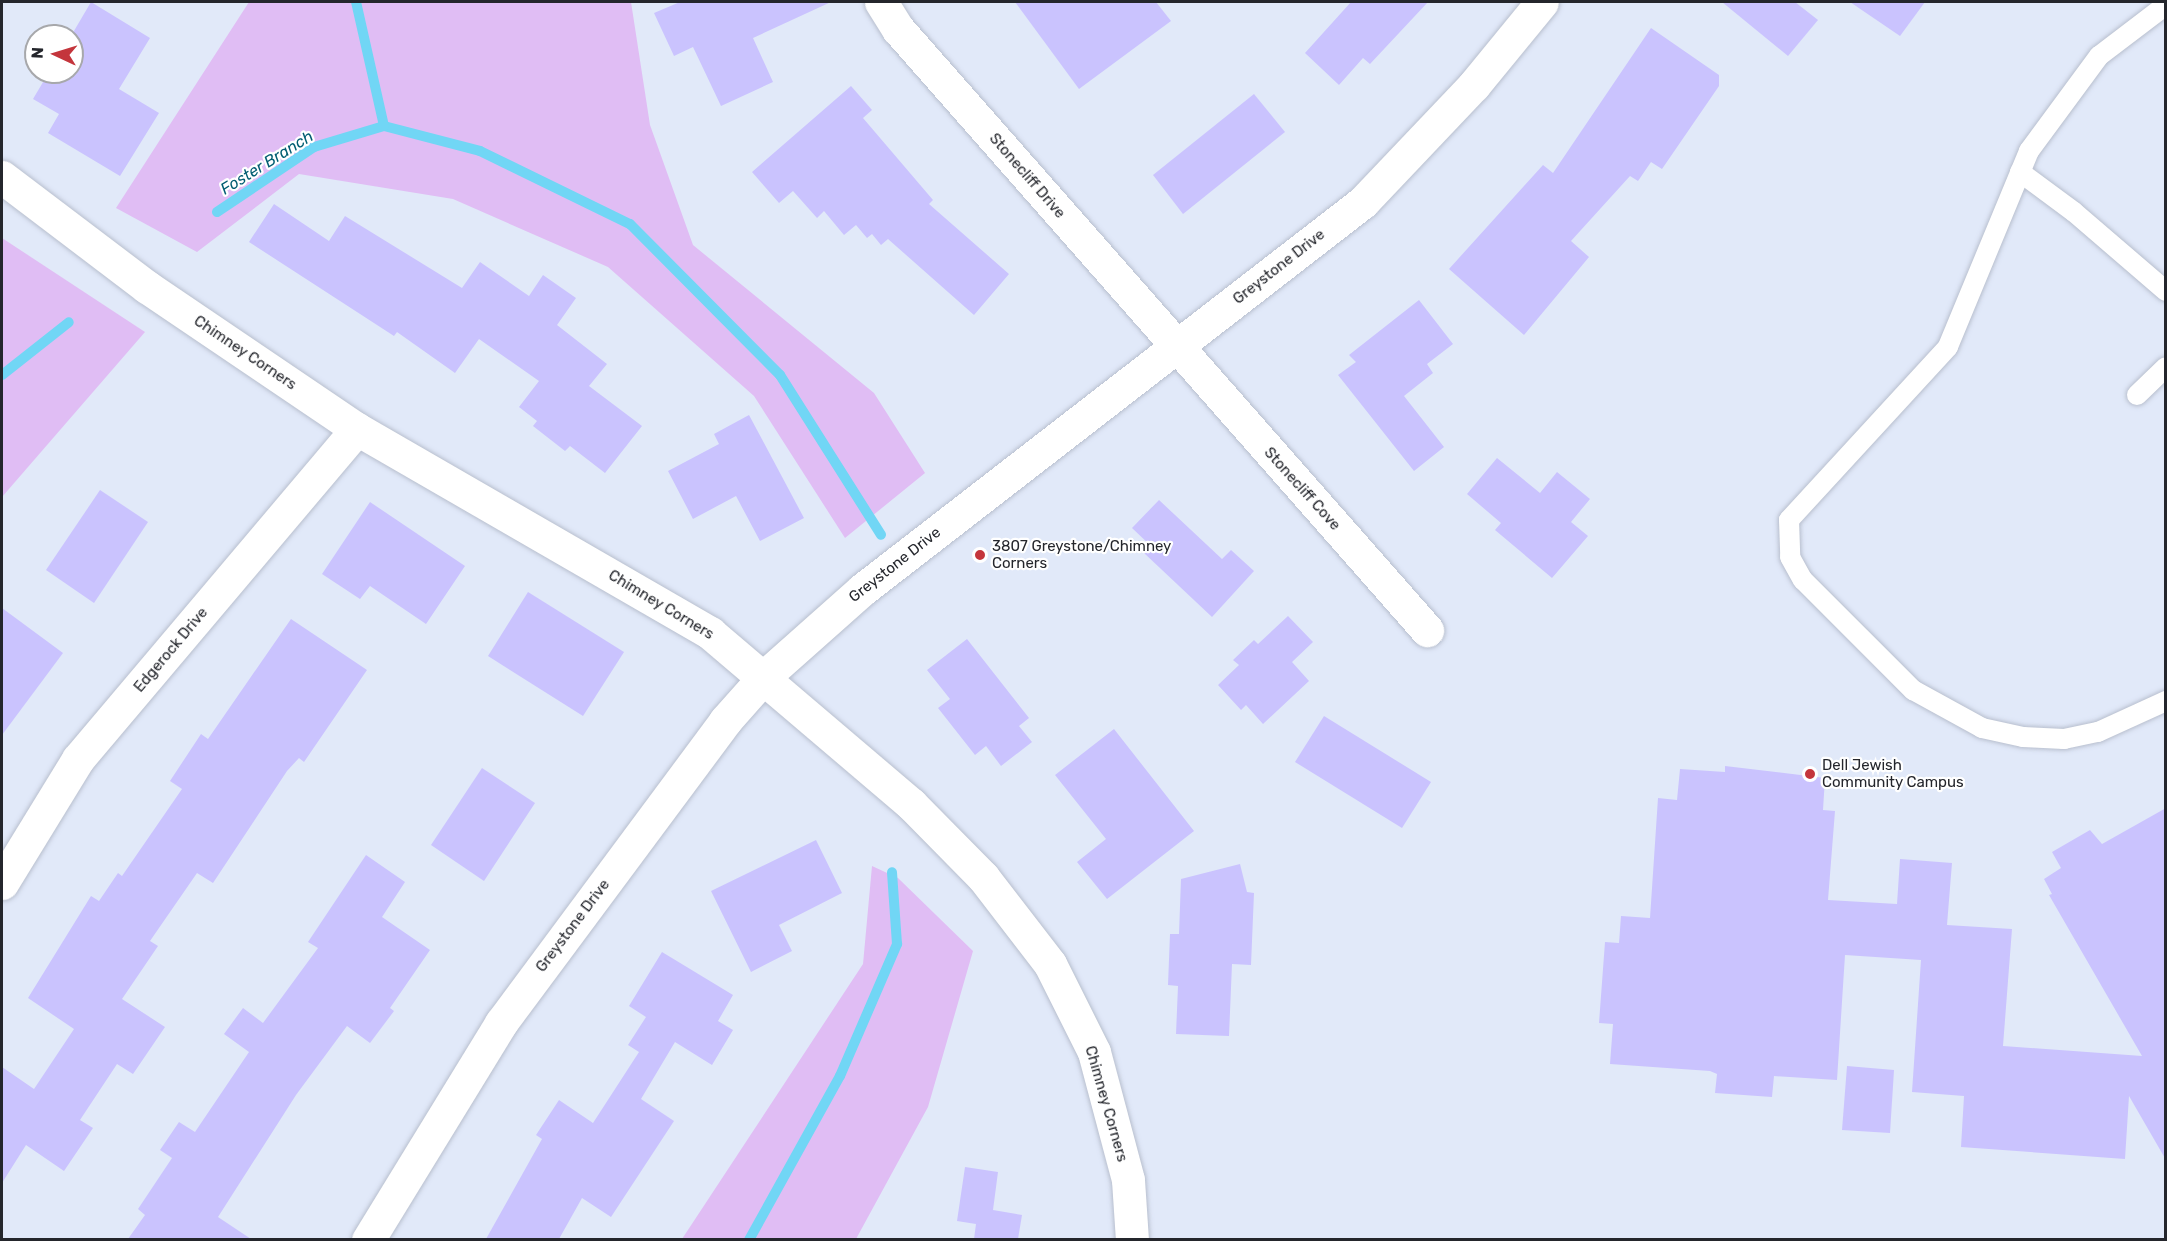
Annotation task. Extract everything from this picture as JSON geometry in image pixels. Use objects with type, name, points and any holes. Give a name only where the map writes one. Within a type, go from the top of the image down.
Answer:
[{"type":"street","name":"Stonecliff Drive","points":[[881,2],[897,29],[1177,348]]},
{"type":"street","name":"Greystone Drive","points":[[368,1239],[501,1023],[725,721],[765,676],[862,589],[1177,348],[1363,201],[1474,85],[1542,2]]},
{"type":"street","name":"Chimney Corners","points":[[2,177],[147,287],[357,429],[710,633],[765,676],[911,804],[975,869],[1050,964],[1094,1052],[1128,1180],[1132,1239]]},
{"type":"street","name":"Stonecliff Cove","points":[[1177,348],[1427,630]]},
{"type":"street","name":"Edgerock Drive","points":[[2,883],[78,759],[357,429]]},
{"type":"lane","points":[[2166,5],[2099,57],[2029,151],[1948,347],[1789,520],[1790,557],[1803,580],[1913,690],[1982,728],[2023,737],[2064,739],[2098,732],[2166,701]]},
{"type":"lane","points":[[2020,172],[2074,212],[2166,291]]},
{"type":"lane","points":[[2137,395],[2166,367]]},
{"type":"shaded area","points":[[249,2],[631,2],[650,125],[693,245],[874,393],[925,473],[845,538],[754,396],[608,267],[453,199],[299,174],[197,252],[116,208]]},
{"type":"shaded area","points":[[2,238],[145,332],[2,497]]},
{"type":"shaded area","points":[[872,866],[898,878],[973,951],[928,1107],[856,1239],[682,1239],[863,964]]},
{"type":"building","points":[[91,2],[150,38],[119,89],[159,113],[120,176],[48,133],[59,114],[33,99],[42,84],[84,84],[84,24],[78,24]]},
{"type":"building","points":[[680,2],[831,2],[753,38],[773,82],[721,106],[693,47],[674,56],[654,13]]},
{"type":"building","points":[[1015,2],[1156,2],[1171,21],[1079,89]]},
{"type":"building","points":[[1351,2],[1428,2],[1370,64],[1363,58],[1339,85],[1305,53]]},
{"type":"building","points":[[1722,2],[1795,2],[1818,20],[1788,56]]},
{"type":"building","points":[[1850,2],[1925,2],[1900,36]]},
{"type":"building","points":[[1651,28],[1719,75],[1719,86],[1662,169],[1651,162],[1638,181],[1630,176],[1571,241],[1589,257],[1524,335],[1449,269],[1543,165],[1553,173]]},
{"type":"building","points":[[851,86],[872,110],[863,118],[933,200],[929,204],[1009,274],[974,315],[888,239],[881,245],[872,234],[867,238],[856,225],[844,235],[824,211],[817,218],[793,191],[779,203],[752,172]]},
{"type":"building","points":[[1254,94],[1285,132],[1183,214],[1153,175]]},
{"type":"building","points":[[274,204],[329,241],[345,216],[462,288],[480,262],[529,296],[543,275],[576,298],[557,325],[607,364],[589,386],[642,426],[605,473],[570,446],[565,451],[533,426],[537,421],[519,407],[539,381],[479,339],[455,373],[397,332],[394,336],[249,242]]},
{"type":"building","points":[[1419,300],[1453,344],[1427,364],[1433,373],[1404,396],[1444,447],[1414,471],[1338,375],[1356,362],[1349,355]]},
{"type":"building","points":[[749,415],[804,518],[760,541],[736,496],[693,519],[668,471],[719,444],[714,434]]},
{"type":"building","points":[[1497,458],[1540,493],[1557,472],[1590,499],[1571,522],[1588,536],[1552,578],[1495,530],[1501,523],[1467,494]]},
{"type":"building","points":[[100,490],[148,522],[94,603],[46,570]]},
{"type":"building","points":[[1159,500],[1222,559],[1231,550],[1254,571],[1212,617],[1144,553],[1151,546],[1132,528]]},
{"type":"building","points":[[370,502],[465,566],[426,624],[370,586],[360,599],[322,574]]},
{"type":"building","points":[[528,592],[624,652],[583,716],[488,656]]},
{"type":"building","points":[[2,608],[63,653],[2,735]]},
{"type":"building","points":[[1288,616],[1313,642],[1292,662],[1309,681],[1263,724],[1246,705],[1241,710],[1218,685],[1239,665],[1233,660],[1254,640],[1258,644]]},
{"type":"building","points":[[291,619],[367,670],[304,762],[299,758],[287,771],[213,883],[197,873],[150,941],[158,946],[122,999],[165,1027],[133,1074],[117,1064],[80,1120],[93,1128],[64,1171],[26,1145],[2,1183],[2,1067],[34,1089],[74,1029],[28,998],[91,896],[99,901],[118,873],[122,876],[182,789],[170,781],[201,734],[208,739]]},
{"type":"building","points":[[967,639],[1029,718],[1019,726],[1032,742],[1001,766],[986,746],[975,755],[938,708],[950,699],[927,670]]},
{"type":"building","points":[[1324,716],[1431,782],[1402,828],[1295,762]]},
{"type":"building","points":[[1114,729],[1194,831],[1107,899],[1077,862],[1106,839],[1055,775]]},
{"type":"building","points":[[1725,766],[1825,778],[1823,810],[1835,811],[1828,900],[1897,904],[1900,859],[1952,863],[1947,925],[2012,929],[2003,1046],[2142,1056],[2049,895],[2052,894],[2044,879],[2061,868],[2052,852],[2090,830],[2102,844],[2166,808],[2166,1160],[2129,1096],[2125,1159],[1961,1147],[1964,1096],[1912,1092],[1921,960],[1845,955],[1837,1080],[1774,1076],[1772,1097],[1715,1093],[1717,1074],[1710,1071],[1610,1064],[1613,1024],[1599,1023],[1605,942],[1619,943],[1621,916],[1650,918],[1658,798],[1677,800],[1680,769],[1725,772]]},
{"type":"building","points":[[482,768],[535,803],[484,881],[431,845]]},
{"type":"building","points":[[816,840],[842,893],[779,925],[792,951],[751,972],[711,891]]},
{"type":"building","points":[[366,855],[405,882],[382,917],[430,950],[390,1008],[394,1011],[370,1043],[347,1026],[296,1095],[218,1217],[251,1239],[128,1239],[145,1215],[138,1209],[172,1158],[160,1150],[179,1122],[195,1132],[249,1052],[224,1034],[243,1008],[263,1023],[318,948],[308,942]]},
{"type":"building","points":[[1240,864],[1247,892],[1254,893],[1251,965],[1232,964],[1229,1036],[1176,1034],[1178,986],[1168,985],[1170,934],[1179,934],[1181,879]]},
{"type":"building","points":[[662,952],[733,995],[718,1021],[733,1030],[712,1065],[675,1042],[641,1099],[674,1121],[611,1217],[582,1198],[559,1239],[486,1239],[542,1139],[536,1135],[559,1100],[593,1123],[639,1052],[628,1045],[646,1017],[629,1006]]},
{"type":"building","points":[[1847,1066],[1894,1070],[1890,1133],[1842,1130]]},
{"type":"building","points":[[965,1167],[998,1172],[993,1210],[1022,1215],[1018,1239],[974,1239],[976,1224],[957,1221]]},
{"type":"waterway","name":"Foster Branch","points":[[217,212],[314,147],[384,126],[356,2]]},
{"type":"waterway","points":[[384,126],[480,151],[630,224],[780,375],[881,535]]},
{"type":"waterway","name":"Foster Branch","points":[[2,375],[69,322]]},
{"type":"waterway","points":[[749,1240],[840,1076],[897,944],[892,872]]},
{"type":"place","name":"3807 Greystone/Chimney Corners","points":[[980,555]]},
{"type":"place","name":"Dell Jewish Community Campus","points":[[1810,774]]}]
